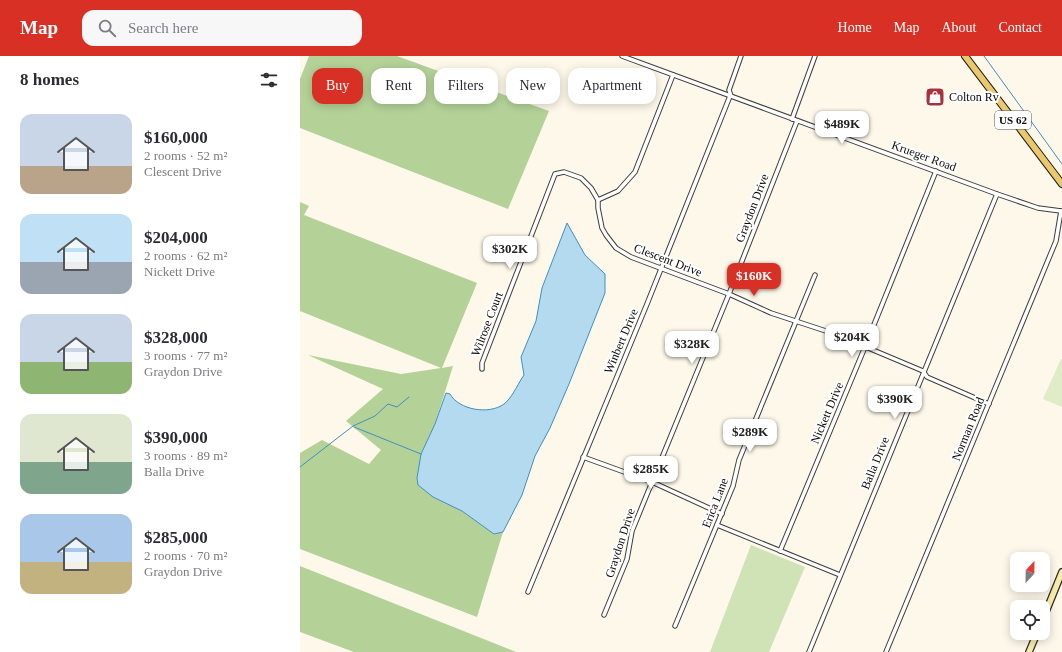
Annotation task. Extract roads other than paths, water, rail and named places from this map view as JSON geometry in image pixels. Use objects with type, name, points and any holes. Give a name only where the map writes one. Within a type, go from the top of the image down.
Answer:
[{"type":"main road","name":"US 62","points":[[965,56],[1062,184]]},
{"type":"main road","points":[[1050,602],[1062,572]]},
{"type":"main road","points":[[1029,652],[1034,640]]},
{"type":"street","name":"Krueger Road","points":[[622,56],[997,194],[1038,208],[1061,210]]},
{"type":"street","name":"Winbert Drive","points":[[528,592],[730,96],[729,90],[741,56]]},
{"type":"street","points":[[792,118],[815,56]]},
{"type":"street","points":[[598,200],[618,191],[634,172],[673,76]]},
{"type":"street","name":"Graydon Drive","points":[[604,615],[627,559],[632,531],[729,294],[797,121]]},
{"type":"street","name":"Nickett Drive","points":[[780,551],[936,171]]},
{"type":"street","name":"Clescent Drive","points":[[556,174],[564,172],[582,178],[591,188],[598,200],[602,228],[616,248],[631,257],[661,267],[729,294],[771,313],[835,334],[923,371],[928,377],[989,404]]},
{"type":"street","name":"Wilrose Court","points":[[482,369],[482,363],[556,174]]},
{"type":"street","name":"Balla Drive","points":[[809,652],[923,371],[997,194]]},
{"type":"street","name":"Norman Road","points":[[886,652],[1056,241],[1061,210]]},
{"type":"street","name":"Erica Lane","points":[[675,626],[722,514],[733,486],[739,460],[815,275]]},
{"type":"street","points":[[583,457],[652,482],[722,514]]},
{"type":"street","points":[[717,525],[840,575]]},
{"type":"water","points":[[567,223],[585,255],[605,274],[605,293],[569,384],[550,428],[535,456],[522,495],[503,532],[494,534],[462,511],[433,497],[418,485],[417,478],[421,454],[435,424],[446,393],[450,394],[460,404],[483,410],[498,407],[504,404],[514,392],[524,375],[521,357],[536,321],[542,288]]},
{"type":"waterway","points":[[984,56],[1062,164]]},
{"type":"waterway","points":[[300,467],[353,426],[375,416],[388,404],[397,407],[409,397]]},
{"type":"waterway","points":[[354,427],[421,454]]},
{"type":"place","name":"Colton Rv","points":[[935,97]]}]
